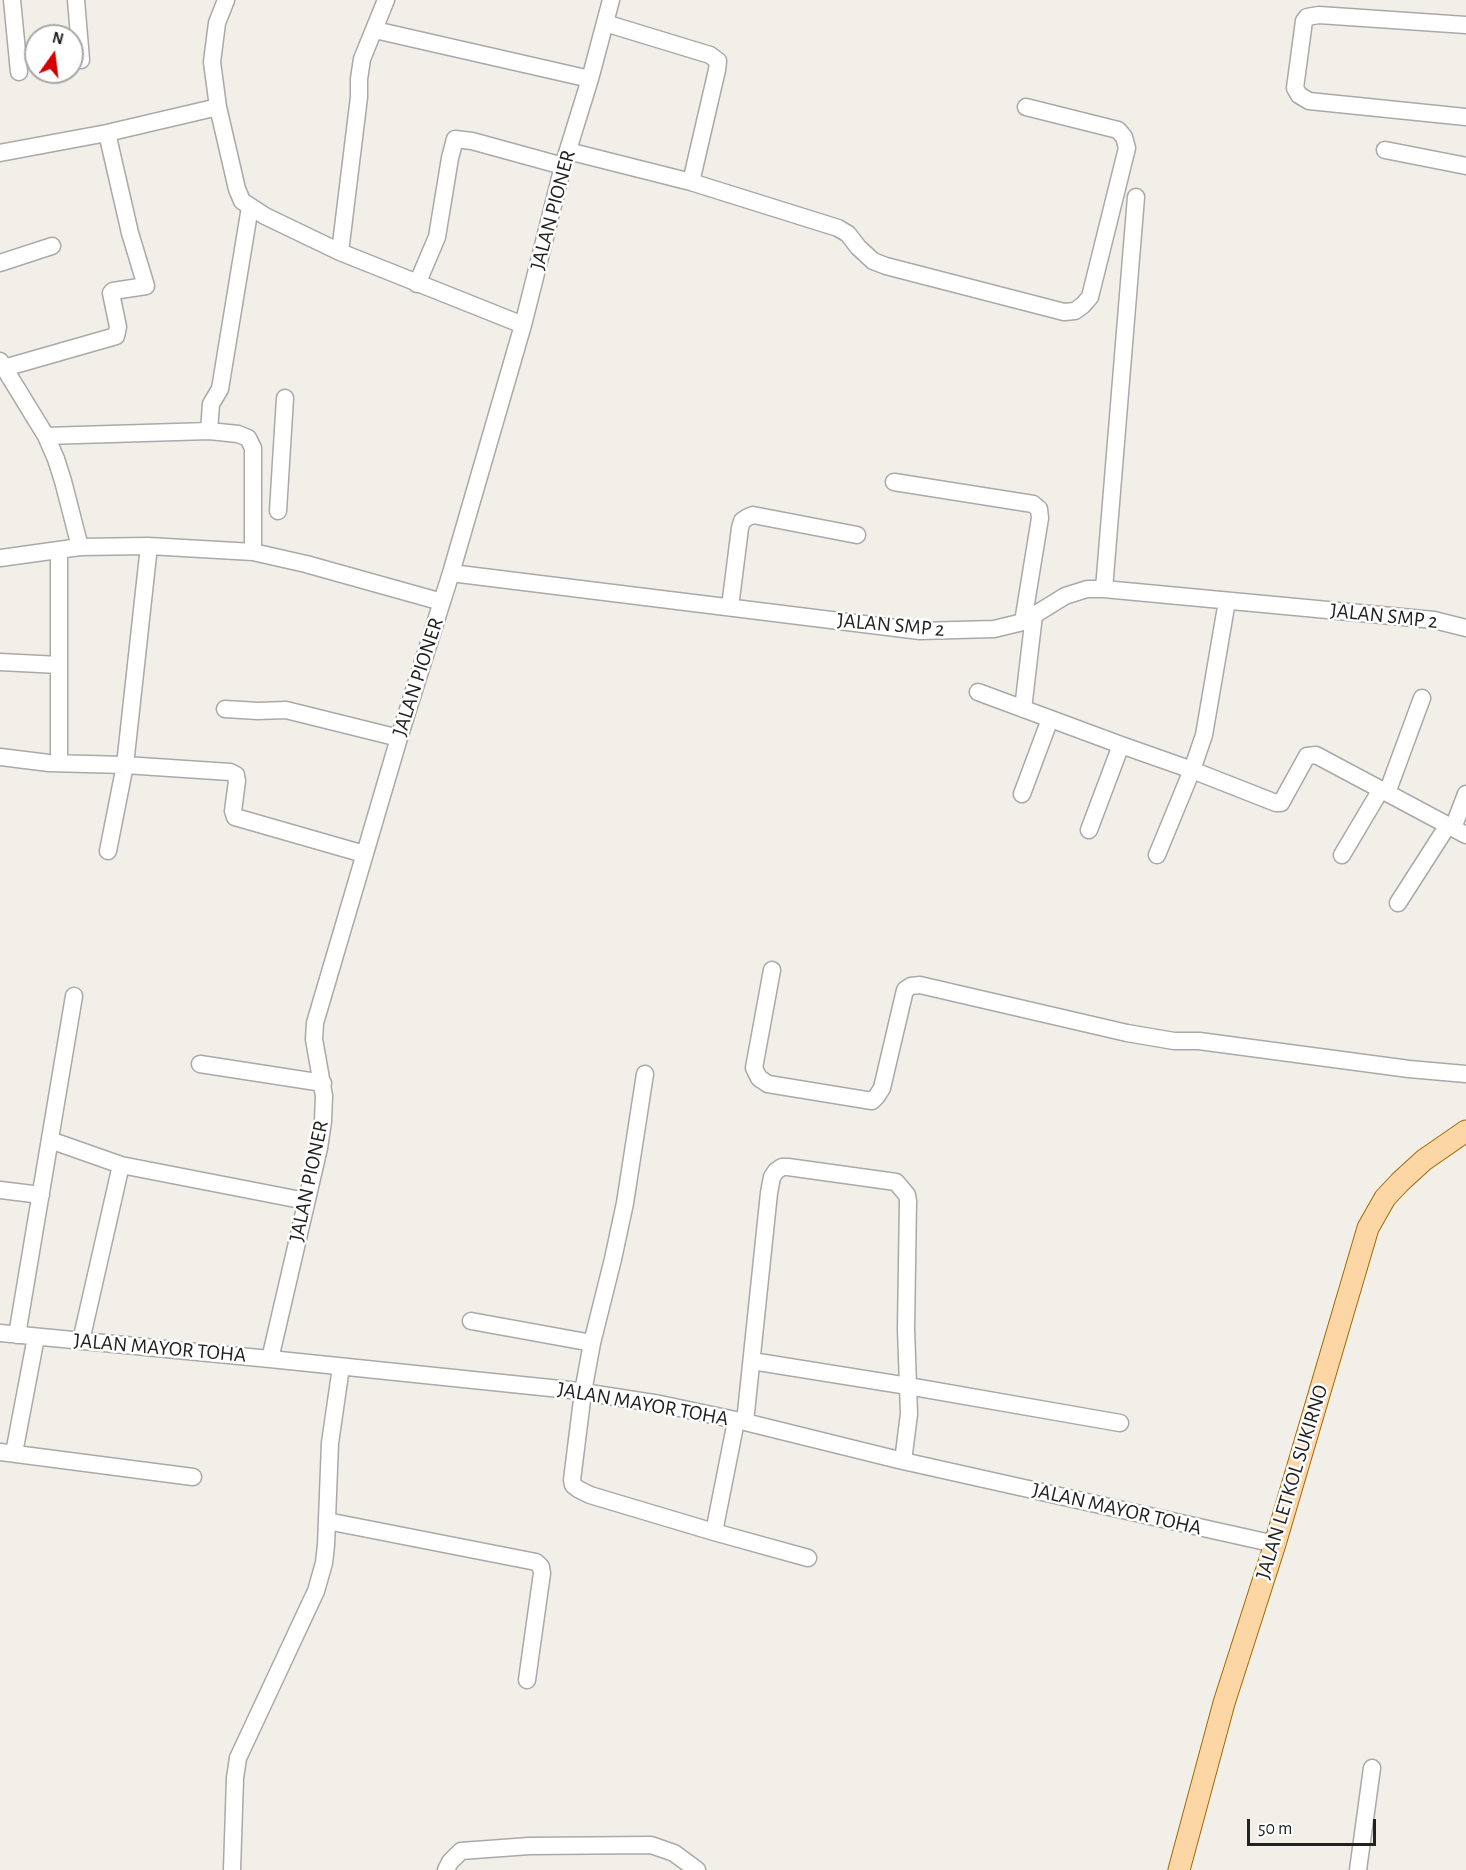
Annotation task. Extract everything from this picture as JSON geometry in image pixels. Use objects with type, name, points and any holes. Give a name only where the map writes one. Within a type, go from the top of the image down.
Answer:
[{"type":"main road","name":"JALAN LETKOL SUKIRNO","points":[[1179,1870],[1224,1703],[1275,1544],[1368,1228],[1385,1198],[1400,1182],[1424,1160],[1466,1131]]},
{"type":"street","points":[[12,0],[19,72]]},
{"type":"street","points":[[76,0],[78,24]]},
{"type":"street","points":[[226,0],[217,23],[212,62],[218,107],[237,189],[242,201],[340,252],[523,325]]},
{"type":"street","points":[[340,252],[362,59],[386,0]]},
{"type":"street","name":"JALAN PIONER","points":[[270,1359],[319,1148],[323,1121],[323,1083],[314,1040],[315,1023],[399,738],[451,573],[523,325],[565,158],[590,79],[611,0]]},
{"type":"street","points":[[1466,25],[1319,15],[1307,17],[1304,21],[1295,88],[1299,95],[1309,101],[1466,117]]},
{"type":"street","points":[[605,23],[710,55],[718,61],[692,182]]},
{"type":"street","points":[[375,30],[590,79]]},
{"type":"street","points":[[0,153],[107,133],[218,107]]},
{"type":"street","points":[[417,284],[437,237],[455,139],[692,182],[838,228],[848,234],[873,261],[885,266],[1064,312],[1075,311],[1090,297],[1127,148],[1124,136],[1118,130],[1026,107]]},
{"type":"street","points":[[80,547],[56,459],[46,436],[2,364],[116,336],[118,327],[111,293],[146,286],[130,233],[107,133]]},
{"type":"street","points":[[1384,150],[1466,166]]},
{"type":"street","points":[[1104,589],[1136,197]]},
{"type":"street","points":[[209,431],[211,404],[220,389],[250,207]]},
{"type":"street","points":[[0,264],[52,246]]},
{"type":"street","points":[[278,511],[285,398]]},
{"type":"street","points":[[46,436],[209,431],[238,434],[248,438],[253,448],[254,552]]},
{"type":"street","points":[[253,448],[281,448]]},
{"type":"street","points":[[894,482],[1033,504],[1038,509],[1040,518],[1028,619],[1023,708]]},
{"type":"street","points":[[730,608],[742,521],[753,515],[857,535]]},
{"type":"street","points":[[108,851],[125,765],[149,546]]},
{"type":"street","points":[[0,558],[80,547],[149,546],[254,552],[442,602]]},
{"type":"street","points":[[59,550],[59,763]]},
{"type":"street","name":"JALAN SMP 2","points":[[451,573],[920,632],[994,629],[1028,619],[1075,592],[1087,589],[1434,620],[1466,628]]},
{"type":"street","points":[[1157,855],[1204,735],[1227,601]]},
{"type":"street","points":[[0,662],[59,665]]},
{"type":"street","points":[[978,692],[1192,770],[1276,804],[1281,803],[1307,756],[1316,755],[1456,830]]},
{"type":"street","points":[[1342,855],[1383,792],[1422,698]]},
{"type":"street","points":[[225,709],[286,710],[399,738]]},
{"type":"street","points":[[1022,794],[1050,719]]},
{"type":"street","points":[[1089,830],[1121,745]]},
{"type":"street","points":[[0,757],[59,763],[230,772],[236,775],[237,781],[233,811],[235,817],[364,854]]},
{"type":"street","points":[[1398,903],[1456,830],[1466,794]]},
{"type":"street","points":[[772,970],[754,1068],[759,1078],[768,1084],[872,1101],[882,1088],[905,990],[910,986],[920,985],[1127,1033],[1174,1041],[1199,1041],[1409,1069],[1466,1074]]},
{"type":"street","points":[[8,1334],[40,1195],[74,996]]},
{"type":"street","points":[[200,1064],[323,1083]]},
{"type":"street","points":[[645,1074],[623,1214],[592,1343],[583,1392],[573,1485],[590,1495],[808,1558]]},
{"type":"street","points":[[50,1140],[121,1165],[306,1201]]},
{"type":"street","points":[[81,1341],[121,1165]]},
{"type":"street","points":[[714,1532],[752,1361],[769,1193],[772,1177],[782,1167],[896,1182],[907,1195],[906,1329],[909,1414],[903,1461]]},
{"type":"street","points":[[0,1190],[40,1195]]},
{"type":"street","points":[[471,1321],[592,1343]]},
{"type":"street","name":"JALAN MAYOR TOHA","points":[[8,1334],[583,1392],[660,1404],[1275,1544]]},
{"type":"street","points":[[36,1337],[7,1452],[193,1477]]},
{"type":"street","points":[[752,1361],[1120,1423]]},
{"type":"street","points":[[232,1870],[235,1778],[238,1758],[316,1591],[324,1563],[330,1443],[341,1367]]},
{"type":"street","points":[[327,1521],[536,1562],[541,1567],[542,1573],[527,1680]]},
{"type":"street","points":[[1358,1870],[1372,1768]]},
{"type":"street","points":[[446,1870],[450,1862],[461,1851],[529,1846],[651,1845],[674,1853],[697,1870]]}]
